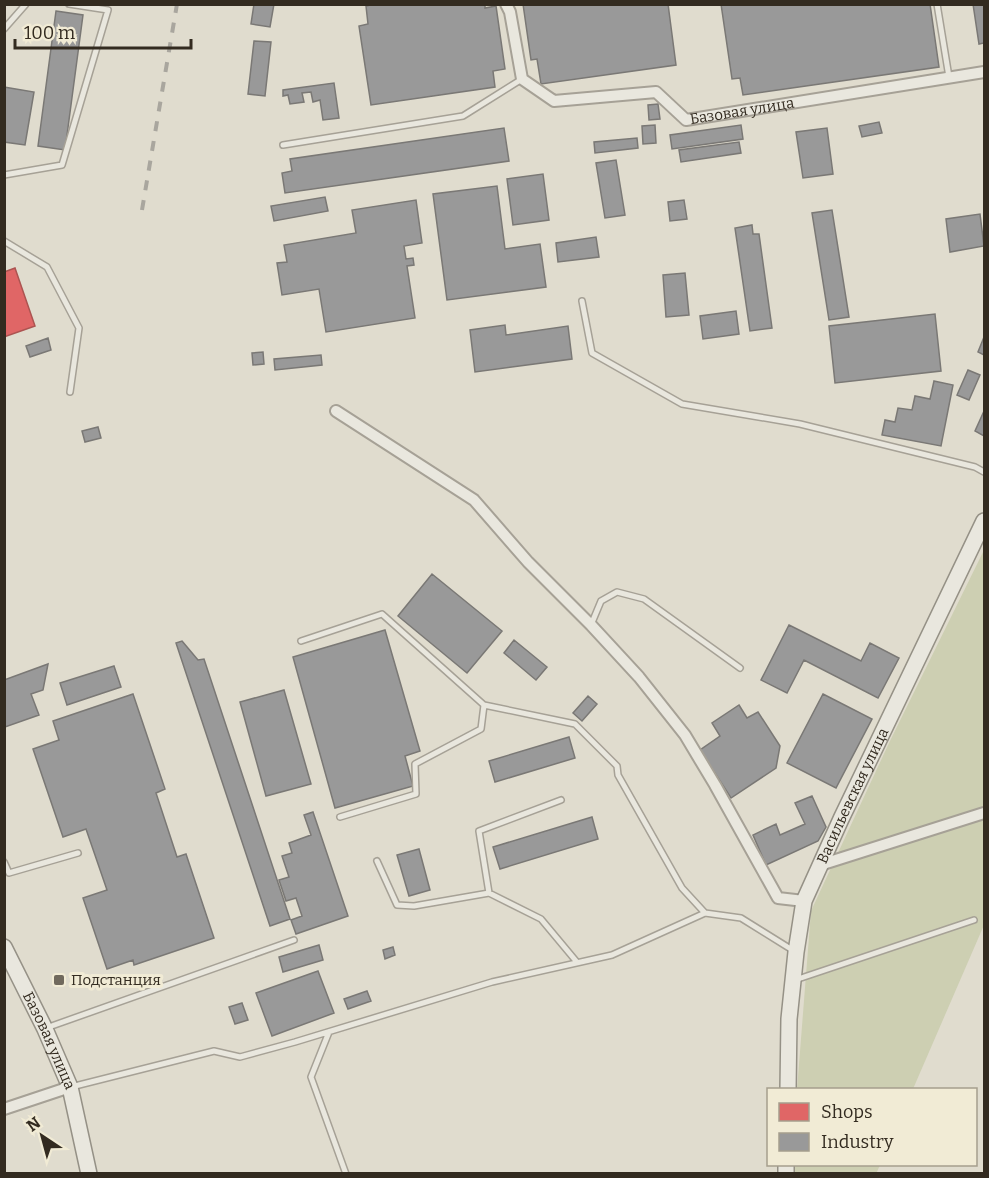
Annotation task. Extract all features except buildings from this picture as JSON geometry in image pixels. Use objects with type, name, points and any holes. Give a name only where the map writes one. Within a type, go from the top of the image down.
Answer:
[{"type":"street","points":[[506,4],[510,12],[522,79]]},
{"type":"street","name":"Базовая улица","points":[[522,79],[554,101],[656,92],[686,120],[984,72]]},
{"type":"street","points":[[336,411],[474,500],[528,561],[639,677],[685,735],[777,898],[804,901]]},
{"type":"street","name":"Васильевская улица","points":[[788,1088],[789,1020],[804,901],[984,521]]},
{"type":"street","points":[[820,865],[984,813]]},
{"type":"street","name":"Базовая улица","points":[[4,947],[45,1029],[70,1087],[89,1173]]},
{"type":"street","points":[[4,1109],[70,1087]]},
{"type":"lane","points":[[4,29],[26,4]]},
{"type":"lane","points":[[4,175],[62,165],[108,10],[69,4]]},
{"type":"lane","points":[[937,4],[949,77]]},
{"type":"lane","points":[[284,145],[462,116],[522,79]]},
{"type":"lane","points":[[4,241],[47,267],[79,328],[70,392]]},
{"type":"lane","points":[[582,301],[592,353],[682,404],[809,426],[975,467],[984,472]]},
{"type":"lane","points":[[591,626],[601,601],[617,592],[644,599],[740,668]]},
{"type":"lane","points":[[301,641],[382,614],[484,705],[575,724],[616,766],[618,775],[682,888],[705,913]]},
{"type":"lane","points":[[340,817],[416,794],[415,764],[481,729],[484,705]]},
{"type":"lane","points":[[489,893],[478,831],[561,800]]},
{"type":"lane","points":[[4,862],[7,874],[78,854]]},
{"type":"lane","points":[[377,861],[397,905],[414,906],[489,893],[541,919],[576,961]]},
{"type":"lane","points":[[70,1087],[214,1051],[240,1057],[492,982],[576,961],[612,955],[705,913],[741,918],[796,952]]},
{"type":"lane","points":[[793,980],[974,920]]},
{"type":"lane","points":[[45,1029],[294,940]]},
{"type":"lane","points":[[329,1032],[311,1077],[346,1173]]},
{"type":"green space","points":[[984,550],[984,925],[913,1088],[797,1088],[811,911],[889,743]]},
{"type":"green space","points":[[794,1166],[880,1166],[876,1174],[794,1173]]},
{"type":"railway","points":[[142,210],[177,4]]},
{"type":"place","name":"Подстанция","points":[[59,980]]}]
